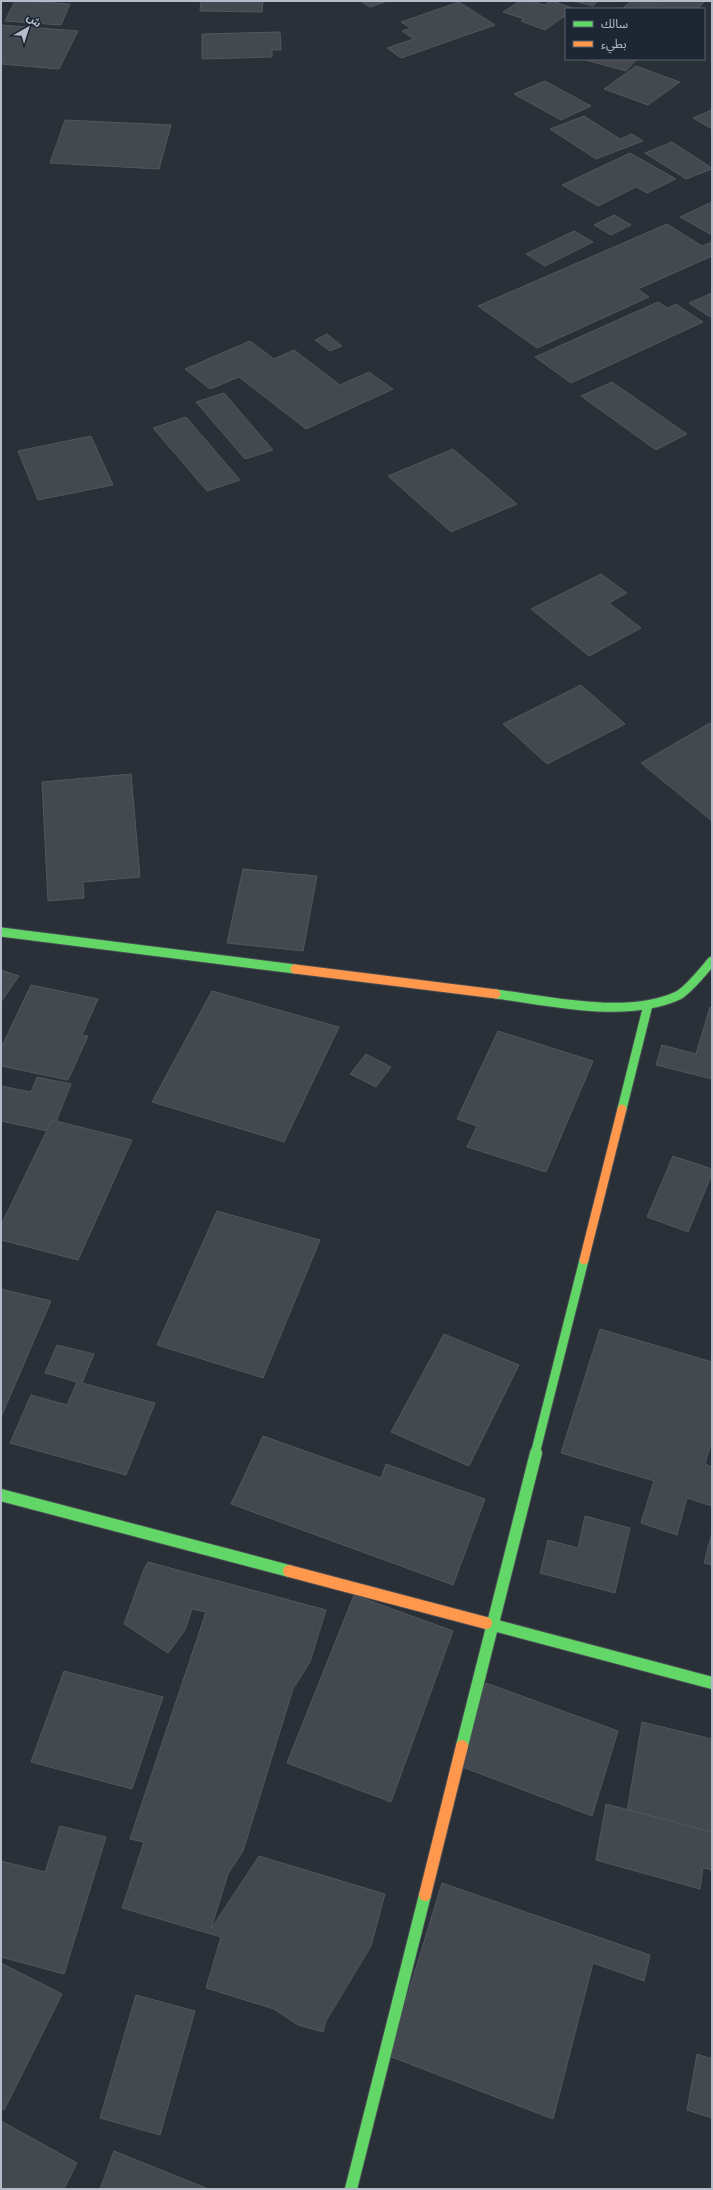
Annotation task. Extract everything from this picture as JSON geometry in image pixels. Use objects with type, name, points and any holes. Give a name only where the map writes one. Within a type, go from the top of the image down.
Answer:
[{"type":"street","points":[[1,932],[601,1007],[648,1005],[679,995],[712,961]]},
{"type":"street","points":[[351,2189],[648,1005]]},
{"type":"street","points":[[1,1495],[712,1683]]},
{"type":"building","points":[[15,1],[70,4],[61,25],[5,21]]},
{"type":"building","points":[[201,1],[263,1],[262,12],[200,11]]},
{"type":"building","points":[[361,1],[387,1],[370,7]]},
{"type":"building","points":[[520,1],[533,1],[544,5],[552,1],[572,8],[565,8],[565,16],[545,30],[521,21],[524,19],[503,12]]},
{"type":"building","points":[[574,1],[598,1],[593,6]]},
{"type":"building","points":[[631,1],[635,1],[662,8],[623,8]]},
{"type":"building","points":[[641,1],[705,1],[699,8],[670,8]]},
{"type":"building","points":[[459,2],[495,25],[401,58],[387,48],[414,39],[402,31],[411,28],[401,22]]},
{"type":"building","points":[[1,25],[78,31],[59,69],[1,64]]},
{"type":"building","points":[[280,32],[281,50],[272,50],[272,57],[202,59],[202,34]]},
{"type":"building","points":[[586,60],[636,60],[626,71]]},
{"type":"building","points":[[636,66],[680,82],[648,105],[604,89]]},
{"type":"building","points":[[545,81],[591,106],[561,120],[514,94]]},
{"type":"building","points":[[712,110],[712,129],[693,118]]},
{"type":"building","points":[[584,116],[620,139],[632,134],[643,141],[596,159],[550,129]]},
{"type":"building","points":[[65,120],[171,125],[159,169],[50,163]]},
{"type":"building","points":[[672,142],[712,169],[686,179],[645,153]]},
{"type":"building","points":[[630,153],[676,179],[647,193],[636,187],[598,206],[562,185]]},
{"type":"building","points":[[712,202],[712,233],[710,234],[680,217]]},
{"type":"building","points":[[614,215],[631,225],[611,235],[594,225]]},
{"type":"building","points":[[667,224],[702,246],[712,242],[712,256],[638,289],[649,297],[537,348],[478,306]]},
{"type":"building","points":[[574,231],[593,242],[545,266],[526,254]]},
{"type":"building","points":[[712,293],[712,316],[710,317],[689,303]]},
{"type":"building","points":[[658,302],[668,308],[676,304],[703,322],[571,383],[535,357]]},
{"type":"building","points":[[327,334],[342,346],[330,351],[315,340]]},
{"type":"building","points":[[250,341],[274,359],[294,350],[340,385],[369,372],[393,389],[306,429],[239,377],[210,389],[185,369]]},
{"type":"building","points":[[612,382],[687,434],[656,450],[581,396]]},
{"type":"building","points":[[224,393],[273,450],[245,459],[196,402]]},
{"type":"building","points":[[186,417],[240,480],[207,491],[153,428]]},
{"type":"building","points":[[91,436],[113,485],[38,500],[18,451]]},
{"type":"building","points":[[453,449],[517,504],[451,532],[388,476]]},
{"type":"building","points":[[601,574],[627,593],[609,603],[641,628],[589,656],[531,609]]},
{"type":"building","points":[[581,685],[625,724],[547,764],[503,724]]},
{"type":"building","points":[[710,723],[712,725],[712,821],[641,763]]},
{"type":"building","points":[[131,774],[140,877],[83,882],[84,898],[48,901],[42,782]]},
{"type":"building","points":[[243,869],[317,876],[303,951],[227,943]]},
{"type":"building","points":[[1,970],[19,976],[1,1002]]},
{"type":"building","points":[[31,985],[98,999],[82,1035],[88,1036],[68,1080],[1,1066],[1,1048]]},
{"type":"building","points":[[212,991],[339,1027],[284,1142],[152,1102]]},
{"type":"building","points":[[710,1007],[712,1008],[712,1079],[656,1065],[662,1045],[696,1054]]},
{"type":"building","points":[[498,1031],[593,1061],[546,1172],[467,1147],[477,1126],[457,1119]]},
{"type":"building","points":[[366,1054],[391,1067],[376,1087],[350,1074]]},
{"type":"building","points":[[37,1077],[71,1084],[52,1132],[1,1121],[1,1086],[31,1092]]},
{"type":"building","points":[[52,1120],[132,1140],[78,1260],[1,1240],[1,1225]]},
{"type":"building","points":[[673,1156],[712,1169],[712,1174],[688,1232],[647,1217]]},
{"type":"building","points":[[217,1211],[320,1240],[263,1378],[157,1345]]},
{"type":"building","points":[[1,1289],[51,1301],[1,1417]]},
{"type":"building","points":[[600,1329],[712,1362],[712,1440],[705,1464],[712,1467],[712,1506],[687,1498],[677,1535],[641,1523],[654,1481],[561,1453]]},
{"type":"building","points":[[444,1334],[519,1365],[469,1466],[391,1432]]},
{"type":"building","points":[[57,1345],[94,1354],[82,1383],[155,1403],[126,1475],[10,1443],[31,1395],[67,1405],[77,1382],[45,1373]]},
{"type":"building","points":[[263,1436],[381,1478],[386,1464],[485,1499],[453,1585],[231,1504]]},
{"type":"building","points":[[585,1516],[630,1528],[615,1593],[540,1573],[548,1540],[578,1548]]},
{"type":"building","points":[[712,1533],[712,1565],[704,1563]]},
{"type":"building","points":[[148,1562],[326,1610],[310,1662],[293,1689],[243,1851],[228,1874],[211,1929],[259,1856],[385,1894],[371,1946],[326,2021],[323,2032],[298,2025],[274,2009],[206,1988],[221,1937],[122,1908],[144,1842],[130,1839],[206,1612],[192,1609],[185,1630],[168,1653],[124,1624],[144,1569]]},
{"type":"building","points":[[354,1595],[453,1631],[391,1802],[287,1763]]},
{"type":"building","points":[[64,1671],[163,1697],[132,1789],[31,1762]]},
{"type":"building","points":[[486,1683],[618,1731],[592,1816],[457,1765]]},
{"type":"building","points":[[642,1722],[712,1739],[712,1834],[627,1812]]},
{"type":"building","points":[[606,1804],[712,1832],[712,1870],[703,1868],[700,1889],[596,1860]]},
{"type":"building","points":[[60,1826],[106,1837],[64,1974],[1,1957],[1,1861],[45,1872]]},
{"type":"building","points":[[442,1883],[650,1955],[644,1981],[593,1963],[553,2119],[389,2056]]},
{"type":"building","points":[[1,1963],[62,1994],[4,2110],[1,2108]]},
{"type":"building","points":[[136,1995],[195,2011],[160,2135],[100,2118]]},
{"type":"building","points":[[697,2054],[712,2059],[712,2118],[687,2110]]},
{"type":"building","points":[[1,2121],[77,2163],[64,2189],[1,2189]]},
{"type":"building","points":[[114,2151],[206,2188],[100,2189]]},
{"type":"traffic: fast","points":[[1,932],[295,969]]},
{"type":"traffic: fast","points":[[496,994],[601,1007],[648,1005],[679,995],[712,961]]},
{"type":"traffic: fast","points":[[622,1109],[648,1005]]},
{"type":"traffic: fast","points":[[462,1746],[584,1260]]},
{"type":"traffic: fast","points":[[1,1495],[289,1571]]},
{"type":"traffic: fast","points":[[486,1623],[712,1683]]},
{"type":"traffic: fast","points":[[351,2189],[425,1895]]},
{"type":"traffic: slow","points":[[295,969],[496,994]]},
{"type":"traffic: slow","points":[[584,1260],[622,1109]]},
{"type":"traffic: slow","points":[[289,1571],[486,1623]]},
{"type":"traffic: slow","points":[[425,1895],[462,1746]]}]
